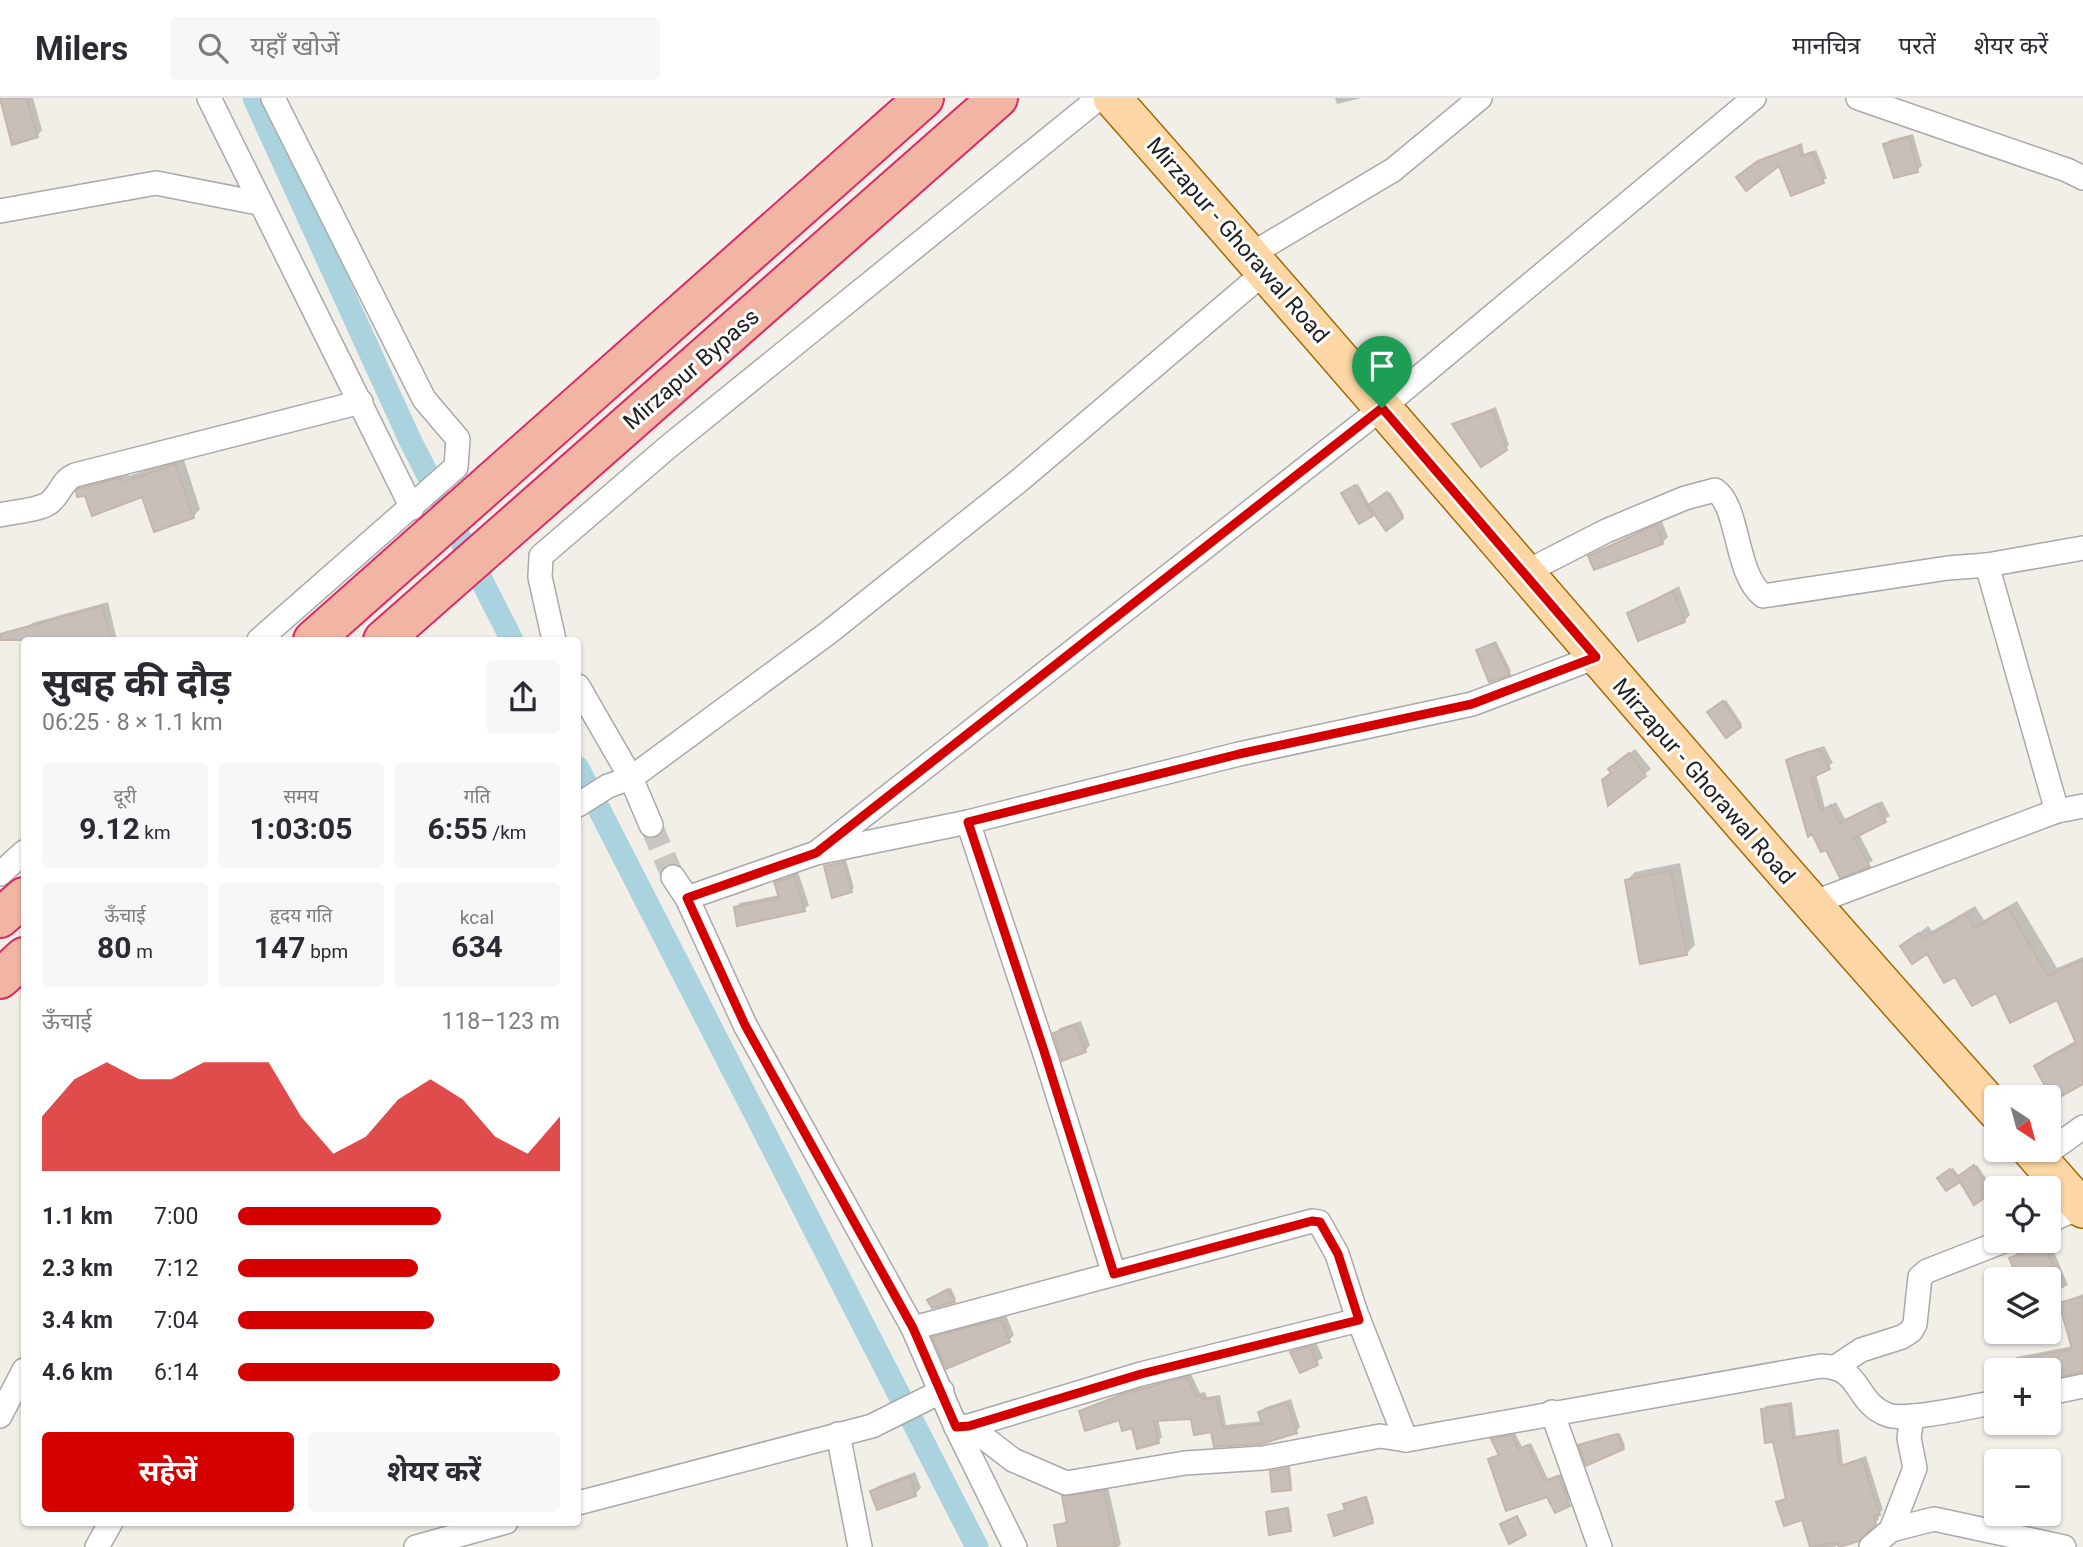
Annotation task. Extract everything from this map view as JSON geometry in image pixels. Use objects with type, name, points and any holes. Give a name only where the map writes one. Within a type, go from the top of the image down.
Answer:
[{"type":"highway","name":"Mirzapur Bypass","points":[[316,637],[925,98]]},
{"type":"highway","name":"Mirzapur Bypass","points":[[386,637],[997,99]]},
{"type":"highway","points":[[0,918],[21,900]]},
{"type":"highway","points":[[0,979],[21,960]]},
{"type":"main road","name":"Mirzapur - Ghorawal Road","points":[[1112,98],[1145,132],[1810,904],[1984,1098]]},
{"type":"main road","points":[[2040,1162],[2071,1213]]},
{"type":"street","points":[[209,98],[258,203],[361,402],[420,502]]},
{"type":"street","points":[[262,637],[420,502],[456,467],[458,439],[424,399],[273,98]]},
{"type":"street","points":[[553,637],[540,577],[541,556],[668,447],[1099,98]]},
{"type":"street","points":[[581,803],[608,786],[631,778],[828,633],[1020,480],[1258,263],[1393,170],[1480,98]]},
{"type":"street","points":[[816,853],[1382,408],[1754,98]]},
{"type":"street","points":[[1858,98],[2067,170],[2083,178]]},
{"type":"street","points":[[0,211],[156,183],[258,203]]},
{"type":"street","points":[[1,511],[43,506],[54,498],[63,482],[75,475],[361,402]]},
{"type":"street","points":[[1526,572],[1606,531],[1685,498],[1715,490],[1725,503],[1749,579],[1763,596],[1948,568],[1987,565],[2083,548]]},
{"type":"street","points":[[1987,565],[2057,811]]},
{"type":"street","points":[[687,898],[816,853],[968,822],[1239,754],[1472,704],[1596,657]]},
{"type":"street","points":[[581,691],[631,778],[651,825]]},
{"type":"street","points":[[1810,904],[2057,811],[2083,806]]},
{"type":"street","points":[[968,822],[1114,1274]]},
{"type":"street","points":[[0,874],[21,855]]},
{"type":"street","points":[[673,877],[687,898],[745,1025],[913,1328],[942,1391],[962,1426],[1015,1547]]},
{"type":"street","points":[[2062,1139],[2083,1127]]},
{"type":"street","points":[[913,1328],[1312,1221],[1320,1222],[1338,1254],[1359,1320],[1406,1440]]},
{"type":"street","points":[[1837,1366],[1861,1350],[1902,1337],[1911,1331],[1918,1311],[1917,1290],[1920,1277],[1927,1271],[1984,1249]]},
{"type":"street","points":[[962,1426],[1141,1374],[1359,1320]]},
{"type":"street","points":[[962,1426],[1013,1460],[1066,1483],[1185,1463],[1263,1458],[1380,1437],[1406,1440],[1821,1366],[1837,1366],[1848,1372],[1870,1404],[1884,1414],[1898,1418],[1984,1404]]},
{"type":"street","points":[[0,1416],[21,1376]]},
{"type":"street","points":[[2061,1391],[2083,1386]]},
{"type":"street","points":[[581,1502],[872,1426],[942,1391]]},
{"type":"street","points":[[1552,1412],[1600,1547]]},
{"type":"street","points":[[1891,1530],[1915,1468],[1909,1438],[1912,1416]]},
{"type":"street","points":[[838,1434],[860,1547]]},
{"type":"street","points":[[1871,1547],[1891,1530],[1934,1519],[2064,1547]]},
{"type":"street","points":[[97,1547],[109,1526]]},
{"type":"street","points":[[416,1547],[492,1526]]},
{"type":"building","points":[[0,98],[26,98],[38,137],[12,145]]},
{"type":"building","points":[[1909,137],[1918,172],[1894,178],[1883,144]]},
{"type":"building","points":[[1799,146],[1801,156],[1812,152],[1824,183],[1791,196],[1779,166],[1746,191],[1736,177],[1758,161]]},
{"type":"building","points":[[1492,410],[1507,450],[1481,467],[1452,424]]},
{"type":"building","points":[[175,464],[194,518],[154,532],[142,497],[92,516],[85,496],[77,497],[76,491],[80,488],[120,478],[122,483]]},
{"type":"building","points":[[1355,485],[1373,516],[1359,524],[1341,493]]},
{"type":"building","points":[[1387,492],[1403,518],[1386,531],[1368,505]]},
{"type":"building","points":[[1656,525],[1663,544],[1594,570],[1588,556]]},
{"type":"building","points":[[1673,591],[1685,622],[1638,641],[1627,613]]},
{"type":"building","points":[[102,606],[110,637],[21,637],[21,640],[0,640],[0,634]]},
{"type":"building","points":[[1494,643],[1510,675],[1489,682],[1476,650]]},
{"type":"building","points":[[1723,701],[1741,727],[1726,738],[1707,712]]},
{"type":"building","points":[[1819,749],[1830,769],[1811,778],[1821,811],[1831,805],[1840,823],[1877,804],[1886,822],[1854,838],[1870,867],[1840,878],[1826,850],[1821,852],[1812,834],[1808,837],[1786,760]]},
{"type":"building","points":[[1629,753],[1646,776],[1608,806],[1602,780],[1611,773],[1608,769]]},
{"type":"building","points":[[844,862],[852,892],[832,898],[824,866]]},
{"type":"building","points":[[1671,871],[1687,955],[1640,964],[1625,880]]},
{"type":"building","points":[[794,876],[805,911],[737,926],[734,907],[779,898],[774,882]]},
{"type":"building","points":[[2008,908],[2048,976],[2083,960],[2083,1084],[2062,1096],[2062,1085],[2044,1085],[2034,1066],[2076,1043],[2057,1000],[2010,1023],[1996,993],[1972,1006],[1955,977],[1944,983],[1927,954],[1912,964],[1900,946],[1919,933],[1923,939],[1966,914],[1975,928]]},
{"type":"building","points":[[1075,1025],[1086,1052],[1062,1061],[1053,1033]]},
{"type":"building","points":[[1974,1165],[1984,1181],[1984,1198],[1974,1205],[1960,1182],[1946,1191],[1937,1178],[1950,1169],[1960,1181],[1957,1177]]},
{"type":"building","points":[[2022,1253],[2048,1253],[2053,1267],[2013,1267],[2009,1258]]},
{"type":"building","points":[[948,1289],[955,1302],[932,1308],[927,1300]]},
{"type":"building","points":[[2083,1296],[2083,1372],[2061,1377],[2061,1358],[2025,1358],[2072,1349],[2061,1302]]},
{"type":"building","points":[[1001,1319],[1010,1342],[946,1369],[932,1337]]},
{"type":"building","points":[[1310,1347],[1318,1365],[1300,1373],[1290,1352]]},
{"type":"building","points":[[1187,1377],[1196,1396],[1202,1395],[1203,1400],[1216,1398],[1223,1428],[1262,1424],[1258,1412],[1287,1402],[1297,1433],[1261,1444],[1214,1447],[1211,1432],[1194,1435],[1191,1419],[1154,1421],[1159,1443],[1137,1449],[1132,1428],[1122,1431],[1119,1420],[1085,1431],[1079,1411],[1123,1394]]},
{"type":"building","points":[[1789,1405],[1793,1438],[1835,1431],[1840,1466],[1862,1459],[1880,1515],[1874,1516],[1876,1524],[1859,1541],[1839,1547],[1837,1542],[1810,1547],[1802,1520],[1784,1526],[1776,1502],[1786,1499],[1773,1442],[1765,1443],[1761,1409]]},
{"type":"building","points":[[1617,1434],[1624,1449],[1586,1466],[1578,1445]]},
{"type":"building","points":[[1512,1435],[1518,1449],[1528,1445],[1544,1481],[1558,1476],[1570,1506],[1555,1513],[1547,1497],[1506,1511],[1488,1459],[1499,1455],[1491,1439]]},
{"type":"building","points":[[1288,1468],[1291,1490],[1272,1492],[1270,1471]]},
{"type":"building","points":[[910,1476],[916,1496],[877,1510],[870,1491]]},
{"type":"building","points":[[1104,1491],[1116,1547],[1058,1547],[1054,1525],[1067,1523],[1062,1496]]},
{"type":"building","points":[[1365,1497],[1373,1523],[1334,1536],[1328,1515],[1345,1510],[1343,1504]]},
{"type":"building","points":[[1287,1508],[1291,1531],[1269,1535],[1266,1512]]},
{"type":"building","points":[[1517,1516],[1526,1535],[1509,1544],[1500,1524]]},
{"type":"waterway","points":[[254,98],[410,440],[510,637]]},
{"type":"waterway","points":[[581,774],[977,1547]]},
{"type":"tunnel","points":[[651,825],[673,877]]},
{"type":"route","points":[[1382,408],[1526,572],[1596,657],[1472,704],[1239,754],[968,822],[1114,1274],[1312,1221],[1320,1222],[1338,1254],[1359,1320],[1141,1374],[969,1426],[956,1427],[913,1328],[745,1025],[687,898],[816,853],[1382,408]]}]
